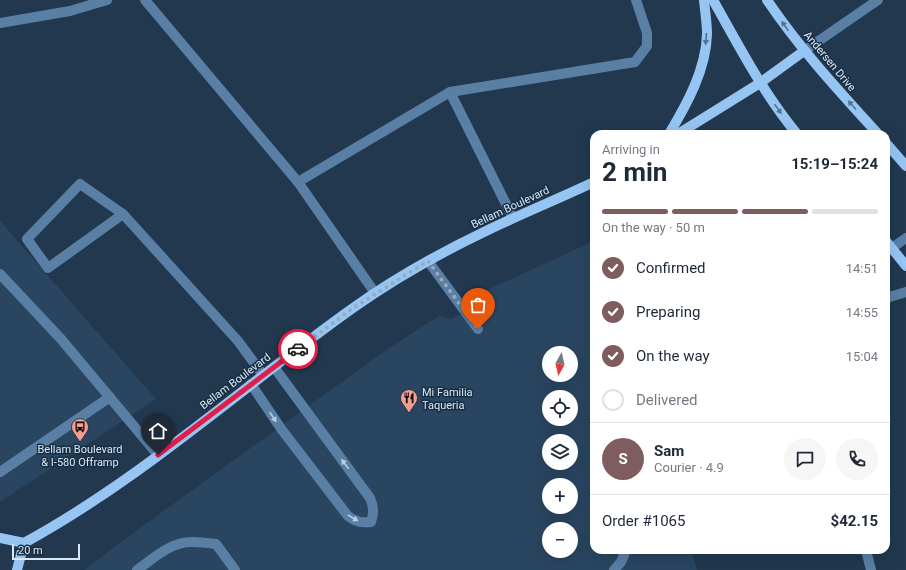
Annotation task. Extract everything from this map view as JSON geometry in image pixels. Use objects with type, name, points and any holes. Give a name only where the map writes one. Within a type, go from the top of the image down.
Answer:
[{"type":"main road","points":[[671,130],[687,103],[702,65],[707,34],[704,0]]},
{"type":"main road","points":[[712,0],[760,82],[794,130]]},
{"type":"main road","name":"Andersen Drive","points":[[767,0],[804,51],[874,130]]},
{"type":"main road","points":[[684,130],[760,82],[804,51]]},
{"type":"main road","points":[[890,148],[906,166]]},
{"type":"main road","name":"Bellam Boulevard","points":[[24,543],[72,515],[114,487],[375,293],[428,261],[513,218],[590,184]]},
{"type":"main road","points":[[890,249],[906,266]]},
{"type":"main road","points":[[0,538],[24,543],[17,570]]},
{"type":"street","points":[[0,23],[70,11],[107,0]]},
{"type":"street","points":[[145,0],[298,182],[375,293]]},
{"type":"street","points":[[298,182],[450,92],[635,62],[647,46],[647,33],[636,0]]},
{"type":"street","points":[[804,51],[878,0]]},
{"type":"street","points":[[450,92],[513,218]]},
{"type":"street","points":[[123,214],[48,268],[27,239],[80,184],[123,214],[238,341],[263,375]]},
{"type":"street","points":[[890,246],[906,238]]},
{"type":"street","points":[[428,261],[478,329]]},
{"type":"street","points":[[0,274],[61,339],[158,455]]},
{"type":"street","points":[[890,297],[906,292]]},
{"type":"street","points":[[251,384],[282,430],[348,516],[354,521],[363,523],[371,522],[374,514],[374,506],[370,498],[274,367]]},
{"type":"street","points":[[0,472],[110,398]]},
{"type":"street","points":[[137,570],[168,548],[178,543],[191,542],[216,544],[235,570]]},
{"type":"street","points":[[616,569],[624,554]]},
{"type":"street","points":[[867,554],[871,570]]},
{"type":"shaded area","points":[[0,221],[156,399],[0,502]]},
{"type":"shaded area","points":[[590,243],[590,554],[692,554],[697,570],[85,570],[111,549],[386,350],[439,316],[451,319],[481,303],[485,291]]},
{"type":"way so far","points":[[298,349],[353,308],[428,261],[478,329]]},
{"type":"place","name":"Mi Familia Taqueria","points":[[409,413]]},
{"type":"place","name":"Bellam Boulevard & I-580 Offramp","points":[[80,442]]},
{"type":"route","points":[[158,455],[298,349]]}]
